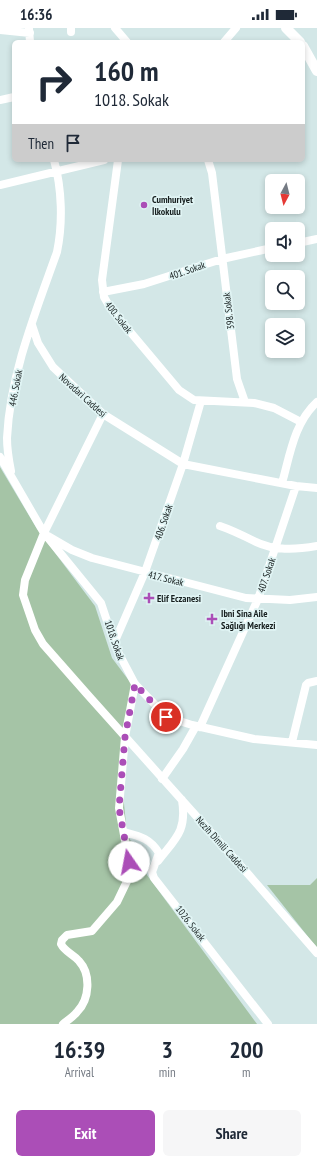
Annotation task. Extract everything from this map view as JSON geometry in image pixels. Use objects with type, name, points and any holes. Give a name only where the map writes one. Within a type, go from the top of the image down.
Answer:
[{"type":"main road","points":[[286,28],[298,40]]},
{"type":"main road","points":[[305,50],[317,71]]},
{"type":"street","points":[[115,28],[126,40]]},
{"type":"street","points":[[226,40],[236,28]]},
{"type":"street","points":[[0,30],[29,30],[30,40]]},
{"type":"street","points":[[0,100],[12,97]]},
{"type":"street","points":[[32,325],[57,252],[60,236],[61,215],[58,172],[55,162]]},
{"type":"street","points":[[0,184],[58,172],[96,162]]},
{"type":"street","name":"400. Sokak","points":[[118,162],[102,280],[103,292],[111,309],[179,390],[190,399],[201,401],[245,402]]},
{"type":"street","name":"398. Sokak","points":[[209,162],[212,173],[237,379],[245,402]]},
{"type":"street","points":[[305,242],[317,239]]},
{"type":"street","name":"401. Sokak","points":[[103,292],[144,284],[222,259],[265,250]]},
{"type":"street","name":"Novadari Caddesi","points":[[32,325],[40,347],[53,367],[103,414],[183,464],[296,486],[317,488]]},
{"type":"street","name":"446. Sokak","points":[[11,476],[7,439],[9,415],[18,369],[32,325]]},
{"type":"street","name":"406. Sokak","points":[[115,641],[146,572],[183,464],[201,401]]},
{"type":"street","points":[[245,402],[274,408],[301,422]]},
{"type":"street","points":[[282,483],[295,436],[301,422],[315,405]]},
{"type":"street","name":"Nezih Dimili Caddesi","points":[[103,414],[44,533],[24,587],[26,606],[35,630],[43,644],[317,953]]},
{"type":"street","name":"1018. Sokak","points":[[0,457],[44,533],[101,603],[115,641],[116,648],[127,672],[135,684],[166,717],[254,739],[317,745]]},
{"type":"street","name":"407. Sokak","points":[[162,779],[198,726],[258,599],[296,486]]},
{"type":"street","points":[[220,526],[242,534],[252,540],[276,548],[295,550],[317,546]]},
{"type":"street","name":"417. Sokak","points":[[44,533],[72,550],[92,558],[246,598],[290,600],[317,597]]},
{"type":"street","points":[[292,742],[306,685],[317,681]]},
{"type":"street","points":[[63,1024],[82,1006],[88,980],[84,968],[77,959],[64,950],[61,944],[62,940],[67,935],[92,931],[117,902],[128,877],[129,862],[119,808],[125,737],[135,684]]},
{"type":"street","points":[[156,864],[182,826],[184,817],[182,800]]},
{"type":"street","name":"1026. Sokak","points":[[124,832],[146,838],[154,844],[159,852],[152,872],[154,878],[268,1024]]},
{"type":"green space","points":[[0,467],[37,529],[95,606],[112,658],[133,686],[123,794],[127,833],[147,875],[257,1024],[0,1024]]},
{"type":"green space","points":[[317,878],[317,948],[267,885],[310,885]]},
{"type":"place","name":"Cumhuriyet İlkokulu","points":[[144,205]]},
{"type":"place","name":"Elif Eczanesi","points":[[149,598]]},
{"type":"place","name":"Ibni Sina Aile Sağlığı Merkezi","points":[[212,619]]},
{"type":"route","points":[[129,862],[119,808],[125,737],[135,684],[166,717]]}]
